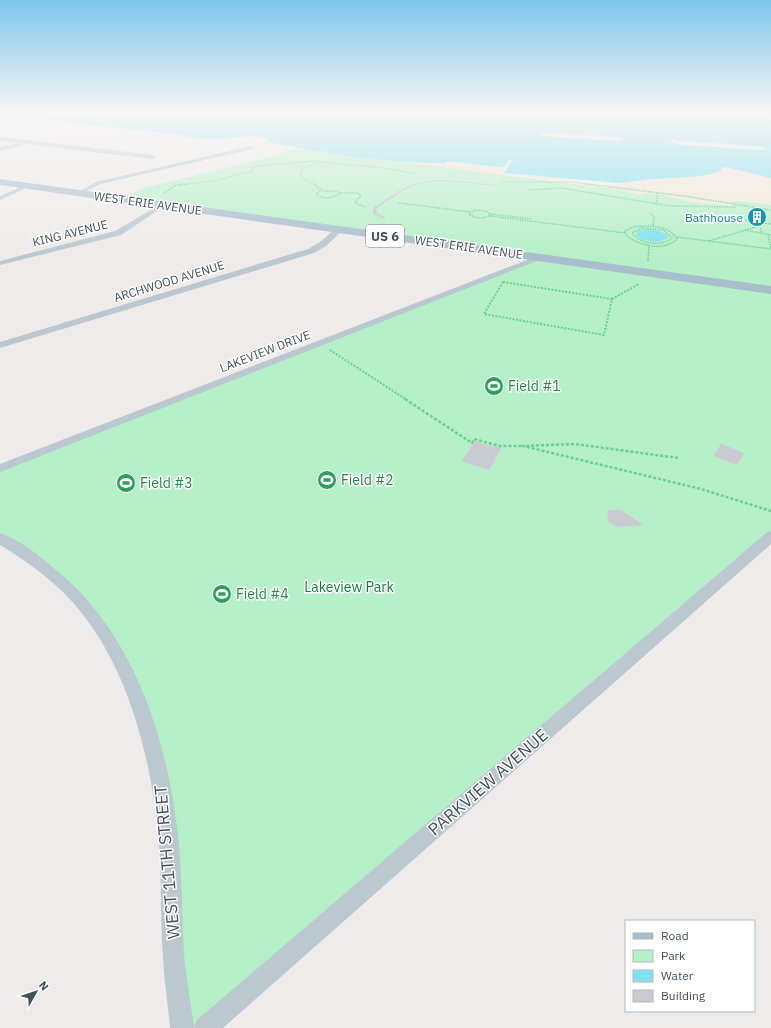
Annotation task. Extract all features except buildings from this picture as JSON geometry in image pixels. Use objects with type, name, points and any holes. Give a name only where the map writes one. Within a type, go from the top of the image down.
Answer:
[{"type":"main road","name":"WEST ERIE AVENUE","points":[[0,182],[80,193],[163,200],[340,229],[771,290]]},
{"type":"street","points":[[80,193],[98,183],[199,160]]},
{"type":"street","points":[[0,198],[27,186]]},
{"type":"street","name":"KING AVENUE","points":[[0,263],[118,233],[163,200]]},
{"type":"street","name":"ARCHWOOD AVENUE","points":[[0,345],[311,251],[324,244],[340,229]]},
{"type":"street","name":"LAKEVIEW DRIVE","points":[[0,468],[540,258]]},
{"type":"street","name":"PARKVIEW AVENUE","points":[[205,1028],[771,536]]},
{"type":"street","name":"WEST 11TH STREET","points":[[0,538],[39,562],[65,584],[89,610],[120,659],[129,677],[143,713],[158,769],[167,827],[175,974],[182,1028]]},
{"type":"lane","points":[[384,218],[375,214],[374,209],[408,187],[434,182],[493,185]]},
{"type":"path","points":[[163,200],[168,189],[174,186],[186,183],[209,182],[244,174],[253,170],[253,167],[262,165],[300,161],[349,164],[403,170],[432,179],[434,182]]},
{"type":"path","points":[[320,162],[308,166],[301,171],[301,174],[302,177],[313,183],[321,191]]},
{"type":"path","points":[[500,182],[572,182],[771,210]]},
{"type":"path","points":[[528,190],[561,188],[670,206],[746,207]]},
{"type":"path","points":[[339,193],[334,197],[322,198],[316,194],[321,191],[335,190],[339,193],[357,193],[361,195],[355,203],[357,205],[374,209]]},
{"type":"path","points":[[656,204],[658,193]]},
{"type":"path","points":[[387,201],[470,212],[481,210],[487,211],[490,215]]},
{"type":"path","points":[[470,212],[470,215],[475,217],[485,218],[490,215],[632,233],[636,238],[651,242],[666,242],[672,238],[677,238],[771,250],[770,234],[744,230]]},
{"type":"path","points":[[650,213],[654,217],[653,227]]},
{"type":"path","points":[[738,220],[771,224]]},
{"type":"path","points":[[767,223],[767,228]]},
{"type":"path","points":[[625,232],[633,227],[653,227],[672,232],[677,238]]},
{"type":"path","points":[[632,233],[637,229],[653,227],[664,231],[672,238]]},
{"type":"path","points":[[708,242],[756,227]]},
{"type":"path","points":[[761,228],[761,233]]},
{"type":"path","points":[[625,232],[628,238],[650,245],[672,244],[677,238]]},
{"type":"path","points":[[648,265],[651,242]]},
{"type":"path","points":[[612,299],[604,335],[484,314],[503,282],[612,299],[645,280]]},
{"type":"path","points":[[320,343],[472,443],[474,439],[500,446],[575,444],[678,458]]},
{"type":"path","points":[[523,446],[693,488],[771,511]]},
{"type":"green space","name":"Lakeview Park","points":[[258,160],[390,160],[407,162],[771,178],[771,536],[205,1028],[182,1028],[145,720],[89,610],[0,538],[0,468],[539,258],[122,199],[144,188]]},
{"type":"sand","points":[[404,160],[771,164],[771,205],[738,201],[730,202],[733,206],[696,203],[672,198],[671,196],[644,193],[641,195],[613,189],[401,162]]},
{"type":"water","points":[[378,160],[771,160],[771,178],[726,167],[722,168],[719,172],[702,176],[618,183],[504,173],[507,168],[447,161],[445,163],[423,163]]},
{"type":"water","points":[[647,229],[659,231],[667,235],[668,238],[656,242],[647,241],[636,235],[638,231]]},
{"type":"pier","points":[[509,160],[513,160],[503,174],[572,181],[587,180],[623,184],[615,185],[503,175],[502,172],[504,169],[502,169]]},
{"type":"place","name":"Bathhouse","points":[[757,217]]},
{"type":"place","name":"Field #1","points":[[494,386]]},
{"type":"place","name":"Field #2","points":[[327,480]]},
{"type":"place","name":"Field #3","points":[[126,483]]},
{"type":"place","name":"Field #4","points":[[222,594]]}]
